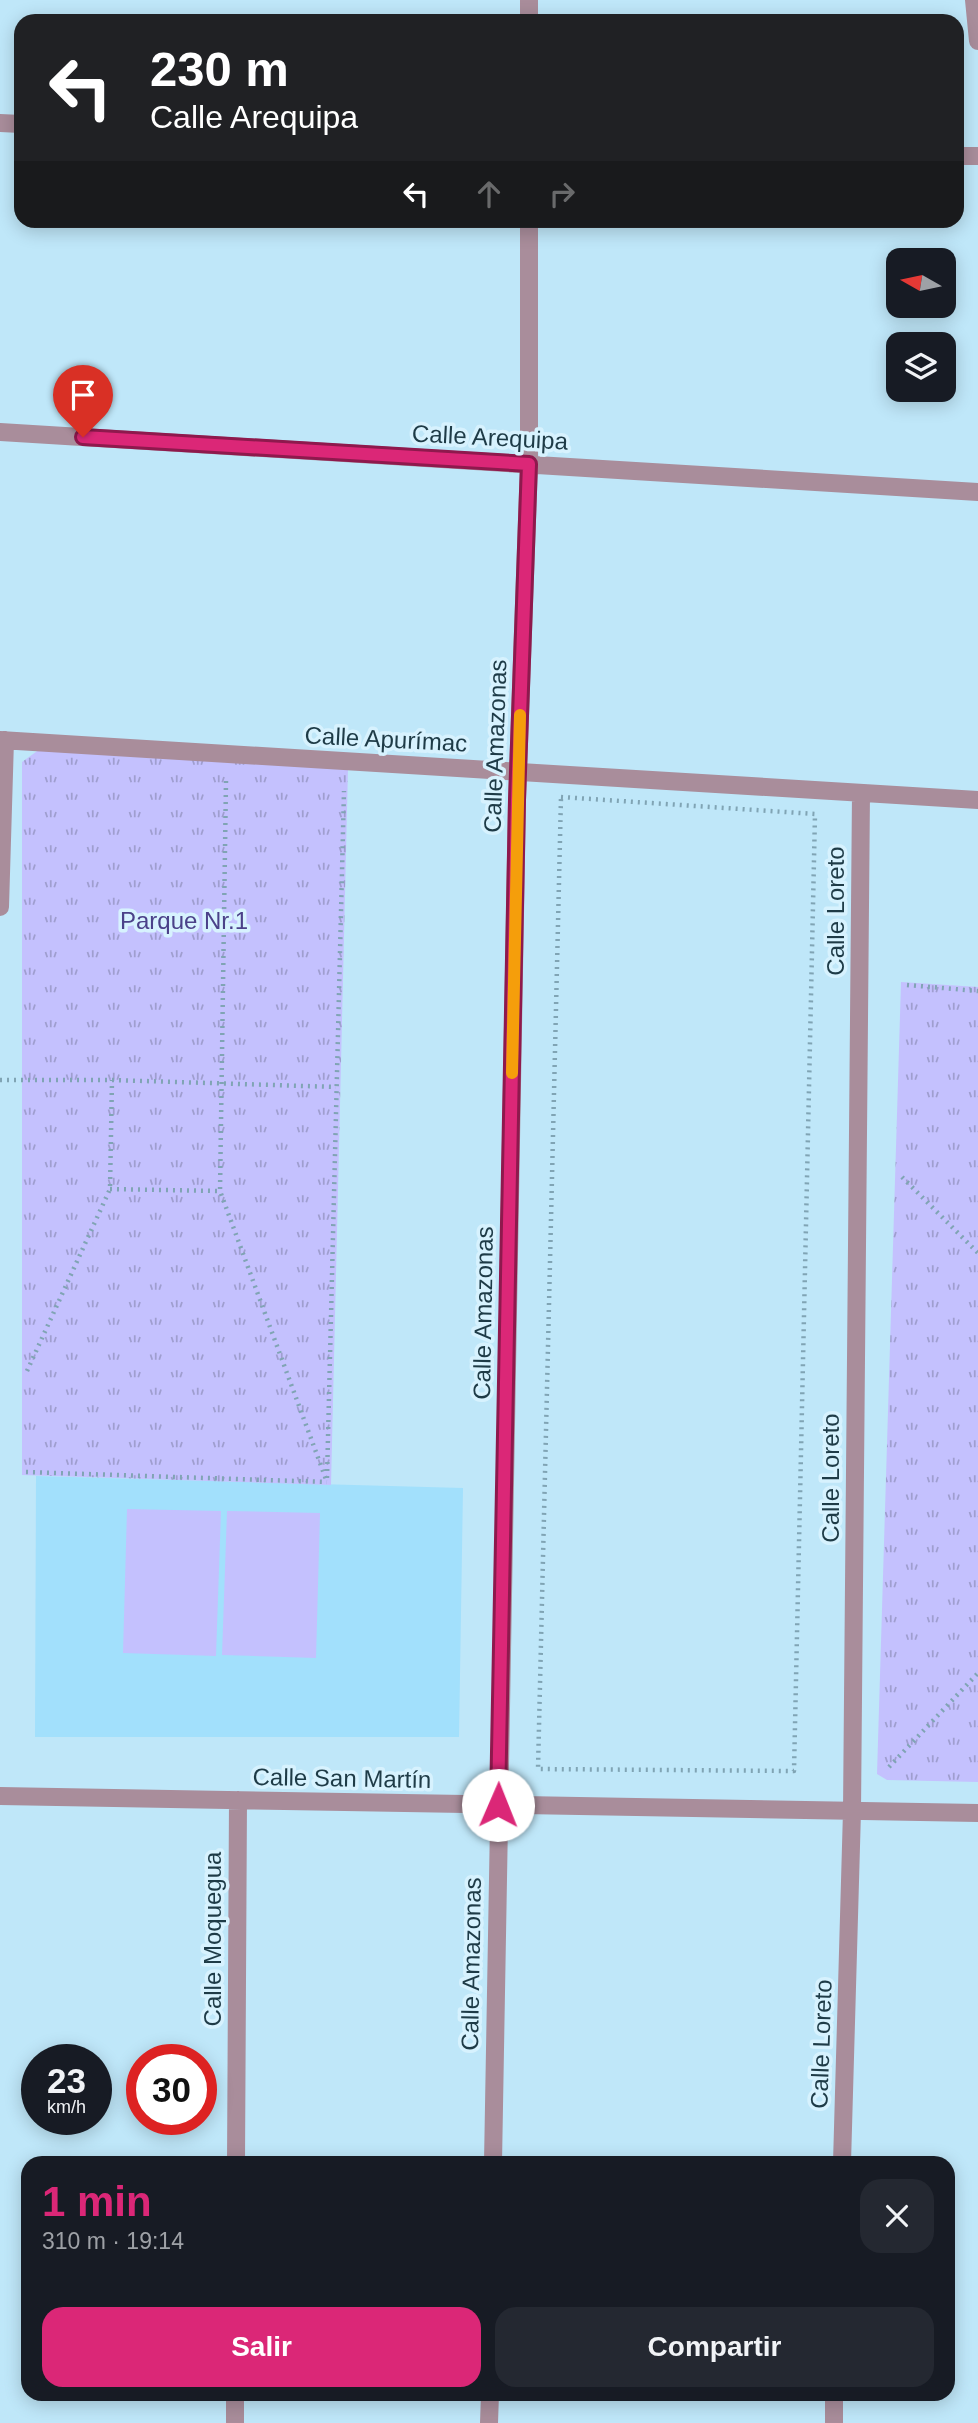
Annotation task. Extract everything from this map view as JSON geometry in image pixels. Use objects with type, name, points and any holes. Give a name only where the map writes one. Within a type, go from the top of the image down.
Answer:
[{"type":"street","points":[[974,0],[978,41]]},
{"type":"street","name":"Calle Amazonas","points":[[493,2156],[518,771],[529,464],[528,228]]},
{"type":"street","name":"Calle Arequipa","points":[[0,432],[978,492]]},
{"type":"street","points":[[0,907],[2,740]]},
{"type":"street","name":"Calle Apurímac","points":[[2,740],[978,800]]},
{"type":"street","name":"Calle Loreto","points":[[842,2156],[852,1811],[861,793]]},
{"type":"street","name":"Calle San Martín","points":[[0,1796],[978,1813]]},
{"type":"street","name":"Calle Moquegua","points":[[236,2156],[238,1800]]},
{"type":"street","points":[[235,2401],[235,2423]]},
{"type":"street","points":[[489,2423],[490,2401]]},
{"type":"street","points":[[834,2401],[834,2423]]},
{"type":"path","points":[[226,777],[220,1191],[327,1482]]},
{"type":"path","points":[[327,1482],[344,783]]},
{"type":"path","points":[[561,797],[814,814],[794,1771],[538,1769],[561,797]]},
{"type":"path","points":[[906,985],[978,990]]},
{"type":"path","points":[[0,1080],[222,1082],[336,1087]]},
{"type":"path","points":[[27,1371],[110,1189],[112,1080]]},
{"type":"path","points":[[902,1177],[978,1253]]},
{"type":"path","points":[[110,1189],[220,1191]]},
{"type":"path","points":[[26,1472],[327,1482]]},
{"type":"path","points":[[889,1766],[978,1673]]},
{"type":"shaded area","points":[[36,1476],[463,1488],[459,1737],[35,1737]]},
{"type":"green space","name":"Parque Nr.1","points":[[40,749],[348,768],[331,1485],[22,1475],[22,762]]},
{"type":"green space","points":[[901,982],[978,987],[978,1782],[887,1780],[877,1774]]},
{"type":"green space","points":[[127,1509],[221,1511],[216,1656],[123,1653]]},
{"type":"green space","points":[[227,1511],[320,1513],[316,1658],[222,1655]]},
{"type":"slow traffic","points":[[512,1073],[520,715]]},
{"type":"route","points":[[83,437],[529,464],[517,800],[498,1805]]}]
